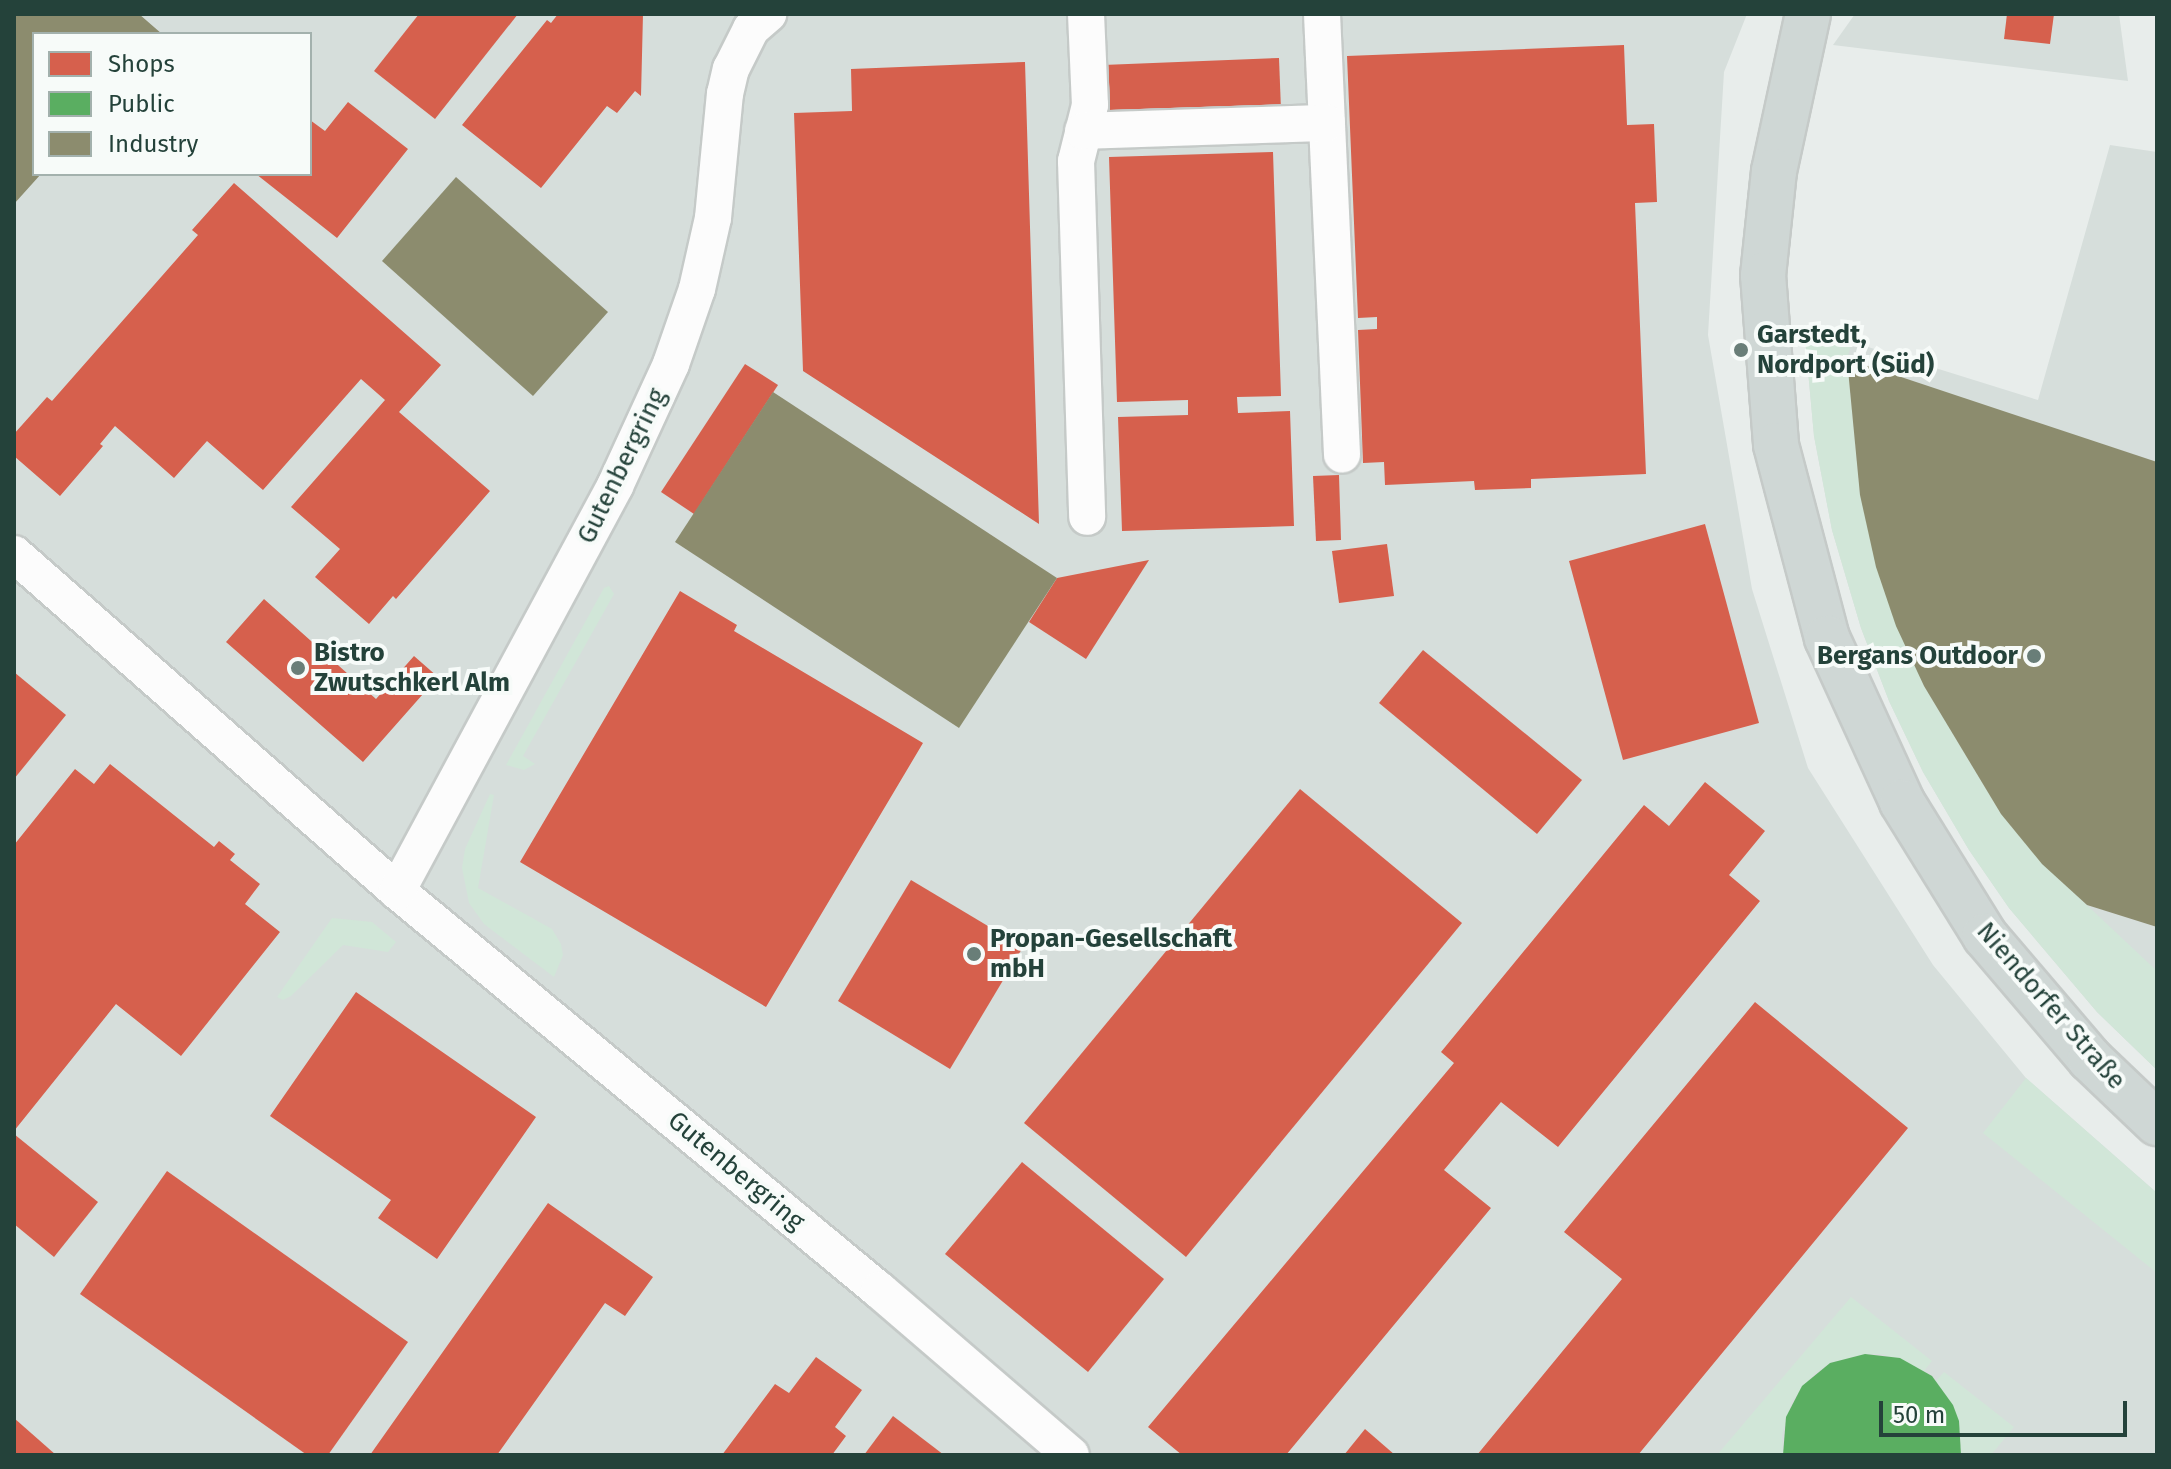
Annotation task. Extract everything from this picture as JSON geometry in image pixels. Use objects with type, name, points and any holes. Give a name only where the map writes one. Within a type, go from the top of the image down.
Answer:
[{"type":"main road","name":"Niendorfer Straße","points":[[1808,14],[1774,171],[1763,275],[1776,445],[1827,638],[1902,802],[1985,936],[2090,1059],[2157,1123]]},
{"type":"street","points":[[1086,14],[1090,105],[1076,161],[1087,517]]},
{"type":"street","points":[[1322,14],[1342,455]]},
{"type":"street","name":"Gutenbergring","points":[[397,891],[615,486],[671,364],[697,289],[713,218],[725,94],[731,69],[739,49],[766,15]]},
{"type":"street","points":[[1083,131],[1327,123]]},
{"type":"street","name":"Gutenbergring","points":[[14,554],[397,891],[879,1290],[1071,1455]]},
{"type":"shaded area","points":[[14,14],[1747,14],[1724,72],[1708,335],[1752,589],[1808,768],[1933,965],[2026,1078],[2157,1193],[2157,1455],[14,1455]]},
{"type":"shaded area","points":[[1855,14],[2119,14],[2128,81],[1833,45]]},
{"type":"shaded area","name":"Bergans Outdoor","points":[[2110,145],[2157,152],[2157,1070],[2097,1012],[2009,908],[1969,850],[1923,772],[1889,701],[1861,628],[1832,530],[1814,436],[1804,327],[2038,400]]},
{"type":"green space","points":[[1804,327],[1852,342],[1847,359],[1860,495],[1924,686],[2001,814],[2042,863],[2157,971],[2157,1070],[2097,1012],[2009,908],[1969,850],[1923,772],[1889,701],[1861,628],[1832,530],[1814,436]]},
{"type":"green space","points":[[609,586],[614,594],[523,756],[535,764],[524,770],[506,765],[604,588]]},
{"type":"green space","points":[[490,794],[494,795],[478,888],[552,929],[561,944],[563,955],[554,977],[484,924],[469,903],[462,868],[465,849]]},
{"type":"green space","points":[[332,918],[372,922],[396,942],[388,952],[343,945],[291,996],[283,1000],[277,997]]},
{"type":"green space","points":[[2026,1078],[2157,1193],[2157,1273],[1983,1133]]},
{"type":"green space","points":[[1851,1297],[1932,1361],[1924,1371],[1883,1354],[1865,1354],[1830,1363],[1815,1373],[1792,1401],[1782,1435],[1783,1455],[1717,1455]]},
{"type":"green space","points":[[1944,1372],[2014,1427],[1991,1455],[1961,1455],[1959,1421],[1953,1405],[1936,1381]]},
{"type":"building: Shops","points":[[419,14],[518,14],[435,119],[374,71]]},
{"type":"building: Shops","points":[[558,14],[643,14],[641,96],[635,91],[617,113],[607,106],[541,188],[462,125],[547,20],[551,23]]},
{"type":"building: Shops","points":[[2007,14],[2054,14],[2050,44],[2004,39]]},
{"type":"building: Shops","points":[[1624,45],[1627,125],[1654,124],[1657,202],[1635,203],[1646,474],[1531,479],[1531,488],[1475,490],[1474,481],[1385,485],[1384,462],[1363,463],[1358,330],[1377,329],[1377,317],[1358,318],[1347,56]]},
{"type":"building: Shops","points":[[1279,58],[1281,110],[1105,117],[1103,65]]},
{"type":"building: Shops","points":[[1025,62],[1039,524],[803,371],[794,113],[852,111],[851,69]]},
{"type":"building: Shops","points":[[348,102],[408,149],[337,238],[259,176],[312,176],[312,121],[325,131]]},
{"type":"building: Shops","points":[[1273,152],[1281,396],[1237,397],[1238,413],[1290,411],[1294,526],[1122,531],[1118,417],[1188,415],[1188,400],[1117,402],[1109,157]]},
{"type":"building: Shops","points":[[234,183],[441,365],[399,412],[490,491],[396,599],[393,596],[369,624],[315,577],[340,549],[291,507],[385,400],[361,379],[263,490],[207,441],[174,478],[115,426],[100,444],[103,446],[60,496],[14,456],[14,434],[47,397],[52,401],[198,235],[192,230]]},
{"type":"building: Shops","points":[[745,364],[778,385],[694,514],[661,492]]},
{"type":"building: Shops","points":[[1339,475],[1341,540],[1316,541],[1313,476]]},
{"type":"building: Shops","points":[[1705,524],[1759,723],[1623,760],[1569,561]]},
{"type":"building: Shops","points":[[1387,544],[1394,596],[1339,603],[1332,551]]},
{"type":"building: Shops","points":[[1149,560],[1086,659],[1029,622],[1057,578]]},
{"type":"building: Shops","points":[[680,591],[737,625],[734,631],[923,743],[766,1007],[520,862]]},
{"type":"building: Shops","name":"Bistro Zwutschkerl Alm","points":[[264,599],[376,699],[414,656],[438,677],[363,762],[226,642]]},
{"type":"building: Shops","points":[[1423,650],[1582,780],[1537,834],[1379,703]]},
{"type":"building: Shops","points":[[14,672],[66,715],[14,779]]},
{"type":"building: Shops","points":[[110,764],[214,847],[219,841],[235,854],[230,860],[260,884],[245,904],[280,932],[181,1056],[116,1004],[14,1131],[14,845],[75,769],[94,784]]},
{"type":"building: Shops","points":[[1705,782],[1765,831],[1729,875],[1760,901],[1558,1147],[1501,1102],[1444,1170],[1491,1208],[1286,1455],[1182,1455],[1148,1427],[1454,1063],[1441,1052],[1644,805],[1669,826]]},
{"type":"building: Shops","points":[[1300,789],[1462,923],[1186,1257],[1024,1123]]},
{"type":"building: Shops","points":[[911,880],[1023,947],[950,1069],[838,1001]]},
{"type":"building: Shops","points":[[356,992],[536,1117],[437,1259],[378,1218],[391,1200],[270,1116]]},
{"type":"building: Shops","points":[[1755,1002],[1908,1128],[1638,1455],[1477,1455],[1622,1279],[1564,1232]]},
{"type":"building: Shops","points":[[14,1134],[98,1202],[54,1257],[14,1224]]},
{"type":"building: Shops","points":[[1022,1162],[1164,1279],[1088,1372],[945,1254]]},
{"type":"building: Shops","points":[[167,1171],[408,1342],[328,1455],[307,1455],[80,1294]]},
{"type":"building: Shops","points":[[548,1203],[653,1277],[625,1316],[605,1303],[497,1455],[370,1455]]},
{"type":"building: Shops","points":[[816,1357],[862,1390],[835,1427],[846,1436],[832,1455],[722,1455],[775,1384],[789,1393]]},
{"type":"building: Shops","points":[[893,1416],[944,1455],[864,1455]]},
{"type":"building: Shops","points":[[14,1418],[56,1455],[14,1455]]},
{"type":"building: Shops","points":[[1365,1429],[1395,1455],[1344,1455]]},
{"type":"building: Public","points":[[1865,1354],[1900,1358],[1932,1376],[1953,1405],[1959,1421],[1961,1455],[1783,1455],[1786,1417],[1802,1386],[1830,1363]]},
{"type":"building: Industry","points":[[14,14],[139,14],[160,32],[32,32],[32,176],[39,176],[14,204]]},
{"type":"building: Industry","points":[[456,177],[608,312],[533,396],[382,261]]},
{"type":"building: Industry","name":"Bergans Outdoor","points":[[1847,359],[2157,462],[2157,927],[2087,905],[2042,864],[2001,814],[1924,686],[1896,626],[1876,567],[1860,495]]},
{"type":"building: Industry","points":[[773,392],[1057,578],[959,728],[675,542]]},
{"type":"place","name":"Garstedt, Nordport (Süd)","points":[[1741,350]]},
{"type":"place","name":"Bergans Outdoor","points":[[2034,656]]},
{"type":"place","name":"Bistro Zwutschkerl Alm","points":[[298,668]]},
{"type":"place","name":"Propan-Gesellschaft mbH","points":[[974,954]]}]
